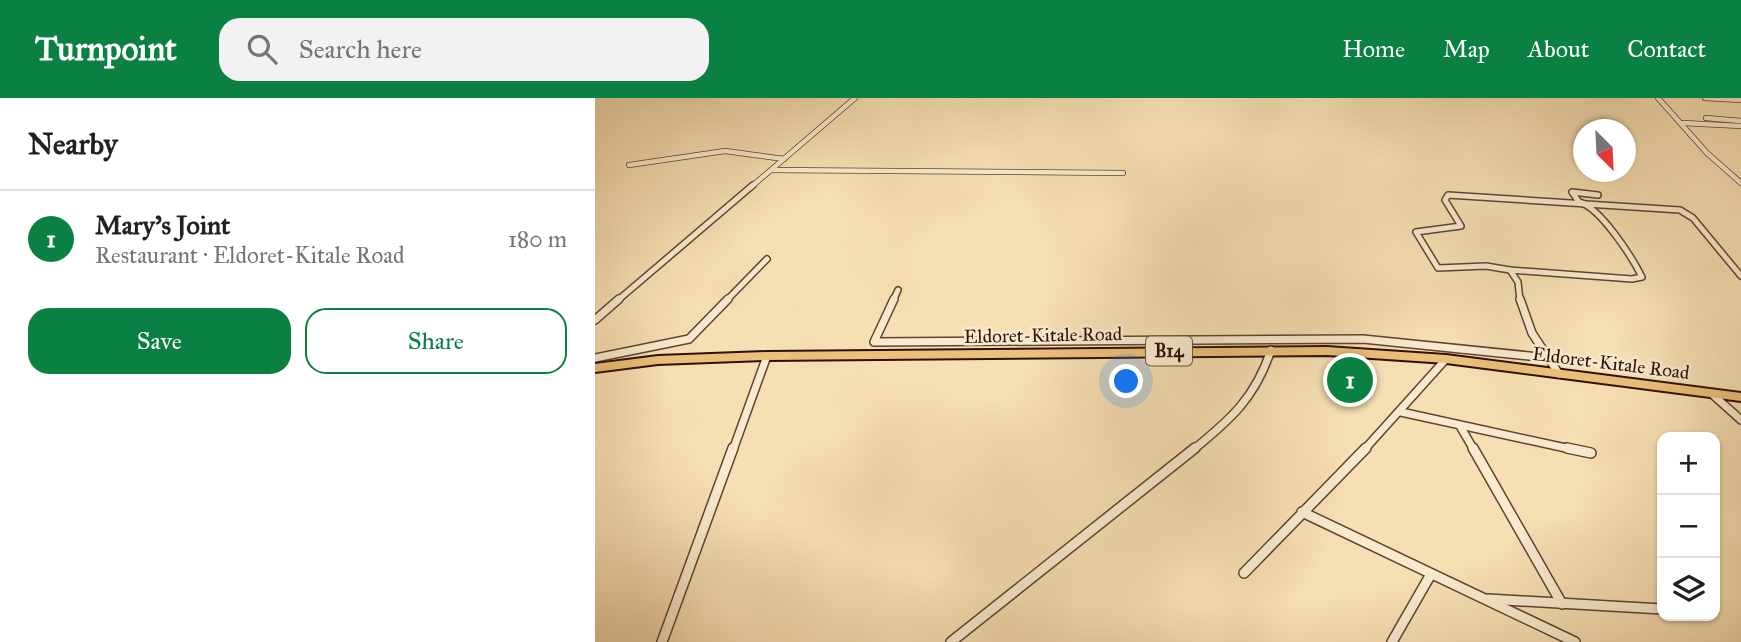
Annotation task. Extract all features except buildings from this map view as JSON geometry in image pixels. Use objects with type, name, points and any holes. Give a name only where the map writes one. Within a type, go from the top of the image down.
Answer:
[{"type":"highway","name":"Eldoret-Kitale Road","points":[[595,368],[666,359],[767,356],[1271,350],[1356,352],[1446,359],[1741,397]]},
{"type":"street","points":[[595,320],[855,98]]},
{"type":"street","points":[[1658,98],[1707,153],[1741,183]]},
{"type":"street","points":[[1705,98],[1741,100]]},
{"type":"street","points":[[1706,118],[1741,121]]},
{"type":"street","points":[[1683,123],[1741,126]]},
{"type":"street","points":[[629,165],[719,151],[784,159]]},
{"type":"street","points":[[772,170],[1123,173]]},
{"type":"street","points":[[1598,195],[1572,192],[1579,202],[1587,204],[1596,219],[1606,223],[1614,232],[1642,277],[1633,279],[1498,267],[1439,268],[1415,233],[1461,226],[1445,200],[1450,194],[1579,202],[1666,208],[1687,212],[1741,276]]},
{"type":"street","points":[[595,358],[607,353],[676,345],[689,339],[767,259]]},
{"type":"street","points":[[1510,270],[1518,279],[1524,313],[1559,374]]},
{"type":"street","points":[[898,290],[874,342],[1351,338],[1549,358]]},
{"type":"street","points":[[951,642],[1228,422],[1252,397],[1265,372],[1271,350]]},
{"type":"street","points":[[662,642],[767,356]]},
{"type":"street","points":[[1244,573],[1401,412],[1446,359]]},
{"type":"street","points":[[1711,394],[1741,420]]},
{"type":"street","points":[[1401,412],[1591,453]]},
{"type":"street","points":[[1460,426],[1562,604]]},
{"type":"street","points":[[1302,512],[1575,642]]},
{"type":"street","points":[[1392,642],[1431,574]]},
{"type":"street","points":[[1484,599],[1657,609]]},
{"type":"place","name":"Mary's Joint","points":[[1350,380]]}]
